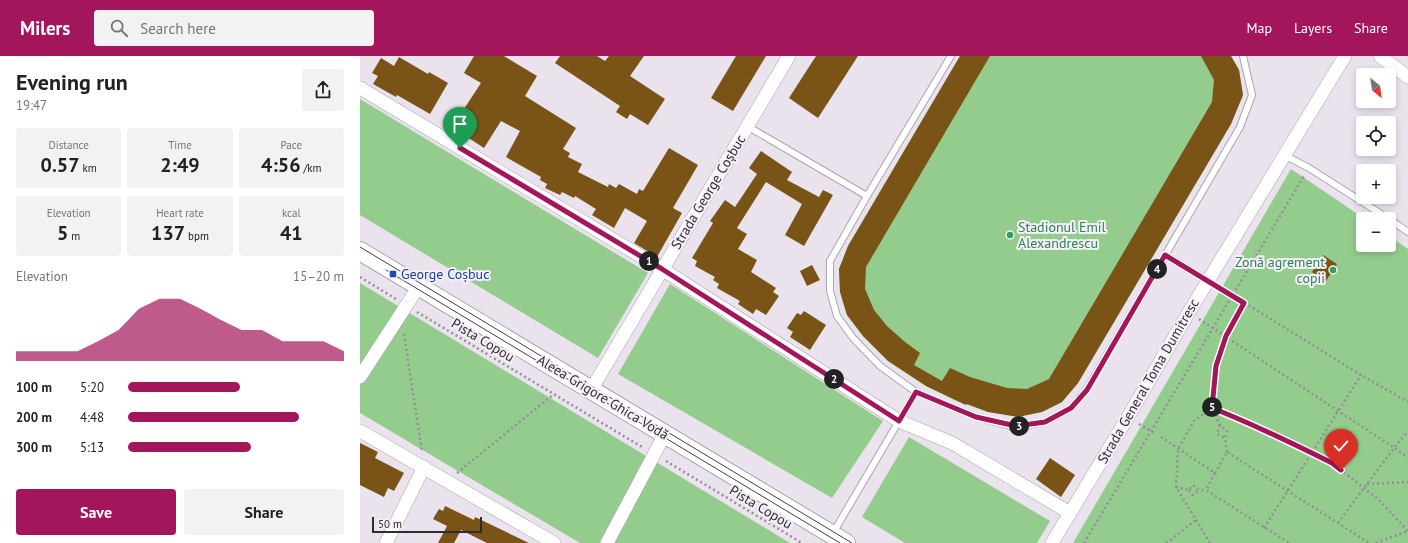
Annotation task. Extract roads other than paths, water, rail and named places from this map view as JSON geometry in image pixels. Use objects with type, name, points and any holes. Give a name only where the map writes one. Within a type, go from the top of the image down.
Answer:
[{"type":"main road","name":"Aleea Grigore Ghica Vodă","points":[[360,251],[839,539]]},
{"type":"street","name":"Strada George Coșbuc","points":[[591,390],[789,56]]},
{"type":"street","name":"Strada General Toma Dumitresc","points":[[1052,543],[1189,312],[1345,56]]},
{"type":"street","points":[[1380,56],[1408,77]]},
{"type":"street","points":[[360,88],[662,269],[899,421],[952,443],[1070,513]]},
{"type":"street","points":[[360,377],[419,286]]},
{"type":"street","points":[[360,431],[554,543]]},
{"type":"street","points":[[607,543],[664,434]]},
{"type":"street","points":[[386,543],[424,467]]},
{"type":"lane","points":[[951,56],[830,261],[830,291],[837,316],[853,338],[880,366],[916,392],[976,417],[1016,426],[1045,422],[1071,408],[1087,390],[1240,127],[1252,95],[1243,56]]},
{"type":"lane","points":[[747,126],[867,196]]},
{"type":"lane","points":[[1284,156],[1309,168],[1378,212]]},
{"type":"lane","points":[[1396,224],[1408,232]]},
{"type":"lane","points":[[1165,255],[1208,281]]},
{"type":"lane","points":[[839,539],[899,421],[916,392]]},
{"type":"tram line","points":[[360,247],[852,543]]},
{"type":"tram line","points":[[386,270],[840,543]]},
{"type":"place","name":"Stadionul Emil Alexandrescu","points":[[1010,235]]},
{"type":"place","name":"Zonă agrement copii","points":[[1333,270]]},
{"type":"place","name":"George Coșbuc","points":[[393,274]]}]
